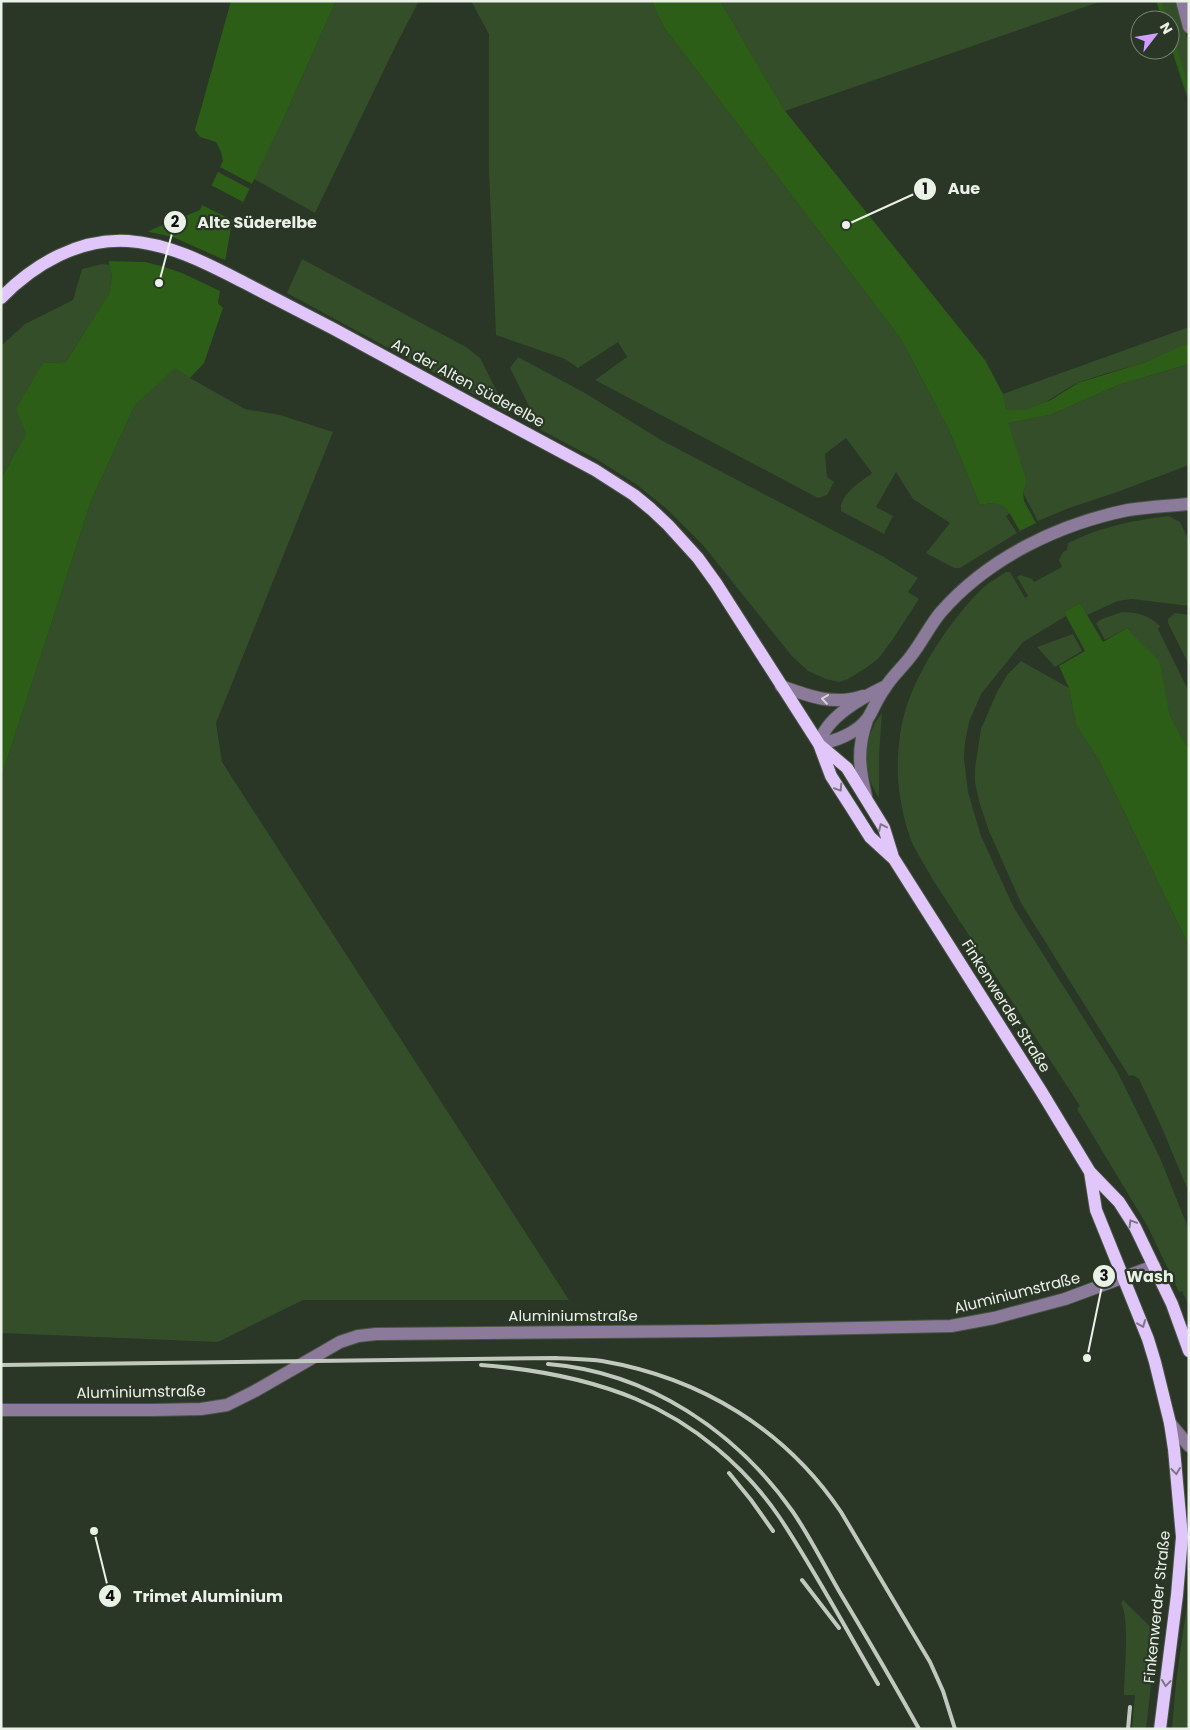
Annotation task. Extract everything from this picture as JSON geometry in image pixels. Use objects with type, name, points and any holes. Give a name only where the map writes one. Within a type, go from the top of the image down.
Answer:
[{"type":"main road","name":"An der Alten Süderelbe","points":[[1,298],[16,282],[34,269],[71,251],[113,241],[151,244],[195,258],[290,306],[595,470],[634,495],[668,525],[698,558],[819,744]]},
{"type":"main road","name":"Finkenwerder Straße","points":[[819,744],[847,768],[884,828],[894,859],[1036,1082],[1090,1172],[1119,1202],[1135,1227],[1172,1304],[1189,1351]]},
{"type":"main road","name":"Finkenwerder Straße","points":[[819,744],[830,776],[870,837],[894,859]]},
{"type":"main road","name":"Finkenwerder Straße","points":[[1090,1172],[1096,1210],[1148,1339],[1170,1423],[1179,1492],[1182,1537],[1177,1595],[1160,1729]]},
{"type":"street","points":[[1182,1],[1189,27]]},
{"type":"street","points":[[866,798],[859,752],[861,736],[868,718],[886,686],[912,656],[941,612],[967,587],[1009,556],[1061,530],[1127,511],[1189,504]]},
{"type":"street","points":[[781,686],[810,696],[835,700],[856,699],[886,686]]},
{"type":"street","points":[[819,744],[831,721],[870,694]]},
{"type":"street","points":[[819,744],[834,741],[844,736],[868,718]]},
{"type":"street","name":"Aluminiumstraße","points":[[1,1410],[201,1409],[228,1405],[256,1391],[340,1342],[358,1336],[376,1334],[713,1331],[950,1326],[1021,1312],[1065,1299],[1154,1266]]},
{"type":"street","points":[[1170,1423],[1181,1439],[1189,1446]]},
{"type":"shaded area","points":[[231,1],[336,1],[282,122],[231,227],[218,303],[223,308],[204,363],[190,378],[175,368],[135,405],[91,501],[1,778],[1,479],[26,433],[16,409],[43,363],[66,362],[109,293],[112,275],[107,255],[153,229],[200,210],[223,161],[216,142],[200,137],[195,130]]},
{"type":"shaded area","points":[[336,1],[419,1],[315,213],[254,179],[282,122]]},
{"type":"shaded area","points":[[471,1],[652,1],[663,26],[901,339],[949,430],[980,505],[993,503],[1004,506],[1010,513],[1006,516],[1017,533],[960,568],[954,568],[926,553],[950,523],[913,499],[896,472],[876,507],[893,516],[884,534],[841,511],[843,499],[847,494],[872,473],[846,438],[825,454],[827,477],[834,482],[827,495],[818,498],[595,380],[627,357],[618,342],[578,368],[565,359],[496,335],[489,172],[489,34]]},
{"type":"shaded area","points":[[652,1],[720,1],[785,111],[985,360],[1003,394],[1006,409],[1025,410],[1051,400],[1078,383],[1146,362],[1189,343],[1189,364],[1118,385],[1050,415],[1008,423],[1027,482],[1023,493],[1024,501],[1036,523],[1020,531],[1009,512],[1001,505],[980,505],[949,430],[901,339],[663,26]]},
{"type":"shaded area","points":[[720,1],[1102,1],[785,111]]},
{"type":"shaded area","points":[[1156,1],[1175,1],[1178,10],[1159,10]]},
{"type":"shaded area","points":[[1180,16],[1189,44],[1189,103],[1175,60],[1180,60]]},
{"type":"shaded area","points":[[302,259],[466,347],[480,358],[508,413],[287,293]]},
{"type":"shaded area","points":[[102,264],[111,265],[112,275],[109,293],[66,362],[43,363],[26,433],[1,479],[1,346],[25,324],[73,300],[82,269]]},
{"type":"shaded area","points":[[1189,327],[1189,343],[1163,356],[1080,382],[1033,408],[1023,410],[1006,409],[1003,394]]},
{"type":"shaded area","points":[[518,357],[585,393],[661,440],[884,557],[918,578],[908,592],[919,599],[879,658],[848,679],[839,682],[826,679],[808,671],[791,655],[703,545],[667,509],[636,484],[598,460],[541,430],[510,368]]},
{"type":"shaded area","points":[[1189,364],[1189,465],[1038,521],[1023,493],[1027,482],[1007,423],[1050,415],[1118,385]]},
{"type":"shaded area","points":[[175,367],[190,378],[245,409],[280,415],[333,432],[216,723],[222,762],[569,1300],[303,1300],[218,1342],[1,1333],[1,778],[91,501],[135,405]]},
{"type":"shaded area","points":[[1169,516],[1180,522],[1189,541],[1189,606],[1132,599],[1118,601],[1087,615],[1080,603],[1064,612],[1066,616],[1023,642],[981,694],[969,722],[964,758],[968,792],[981,836],[1014,908],[1117,1071],[1160,1158],[1189,1230],[1189,1307],[1182,1291],[1179,1292],[1148,1227],[1077,1109],[1080,1106],[933,880],[914,847],[903,814],[898,771],[902,725],[906,708],[919,676],[949,627],[984,587],[1006,572],[1010,572],[1025,598],[1028,596],[1017,577],[1020,575],[1032,579],[1034,582],[1062,567],[1059,560],[1063,552],[1067,550],[1068,543],[1117,525]]},
{"type":"shaded area","points":[[1080,603],[1103,642],[1127,628],[1159,661],[1170,716],[1189,750],[1189,946],[1099,760],[1076,725],[1069,688],[1059,666],[1085,651],[1064,612]]},
{"type":"shaded area","points":[[1122,612],[1142,615],[1152,619],[1160,626],[1158,629],[1189,692],[1189,750],[1170,716],[1158,661],[1127,628],[1105,640],[1096,623]]},
{"type":"shaded area","points":[[1175,613],[1189,615],[1189,665],[1168,623],[1168,619]]},
{"type":"shaded area","points":[[1073,634],[1082,651],[1055,667],[1037,647]]},
{"type":"shaded area","points":[[1021,661],[1069,688],[1076,725],[1099,760],[1189,946],[1189,1193],[1139,1079],[1133,1075],[1129,1076],[1021,903],[989,831],[979,801],[975,782],[975,768],[981,729],[997,692],[1007,675]]},
{"type":"shaded area","points":[[882,713],[879,755],[879,798],[869,777],[867,752],[873,727]]},
{"type":"shaded area","points":[[1189,1590],[1189,1729],[1172,1729],[1176,1682]]},
{"type":"shaded area","points":[[1123,1600],[1157,1633],[1146,1729],[1132,1729],[1135,1695],[1124,1695],[1126,1634],[1124,1611],[1121,1604]]},
{"type":"pier","points":[[218,166],[254,185],[252,190],[216,171]]},
{"type":"pier","points":[[209,184],[245,203],[236,222],[200,204]]},
{"type":"pier","points":[[145,231],[173,237],[227,261],[222,292],[182,273],[161,266],[145,262],[107,261],[106,253]]},
{"type":"waterway","points":[[1159,1],[1162,10]]},
{"type":"waterway","points":[[1178,60],[1189,94]]},
{"type":"railway","points":[[1,1365],[556,1358],[602,1361],[638,1369],[673,1380],[706,1394],[738,1412],[767,1432],[819,1482],[841,1512],[930,1662],[943,1691],[955,1729]]},
{"type":"railway","points":[[548,1364],[585,1369],[620,1379],[654,1393],[687,1411],[717,1432],[745,1456],[793,1512],[919,1729]]},
{"type":"railway","points":[[481,1365],[560,1376],[618,1392],[678,1420],[716,1448],[751,1481],[780,1518],[818,1579],[878,1684]]},
{"type":"railway","points":[[729,1473],[773,1531]]},
{"type":"railway","points":[[802,1580],[839,1628]]},
{"type":"railway","points":[[1128,1729],[1130,1707]]},
{"type":"place","name":"Aue","points":[[846,225]]},
{"type":"place","name":"Alte Süderelbe","points":[[159,283]]},
{"type":"place","name":"Wash","points":[[1087,1358]]},
{"type":"place","name":"Trimet Aluminium","points":[[94,1531]]}]
